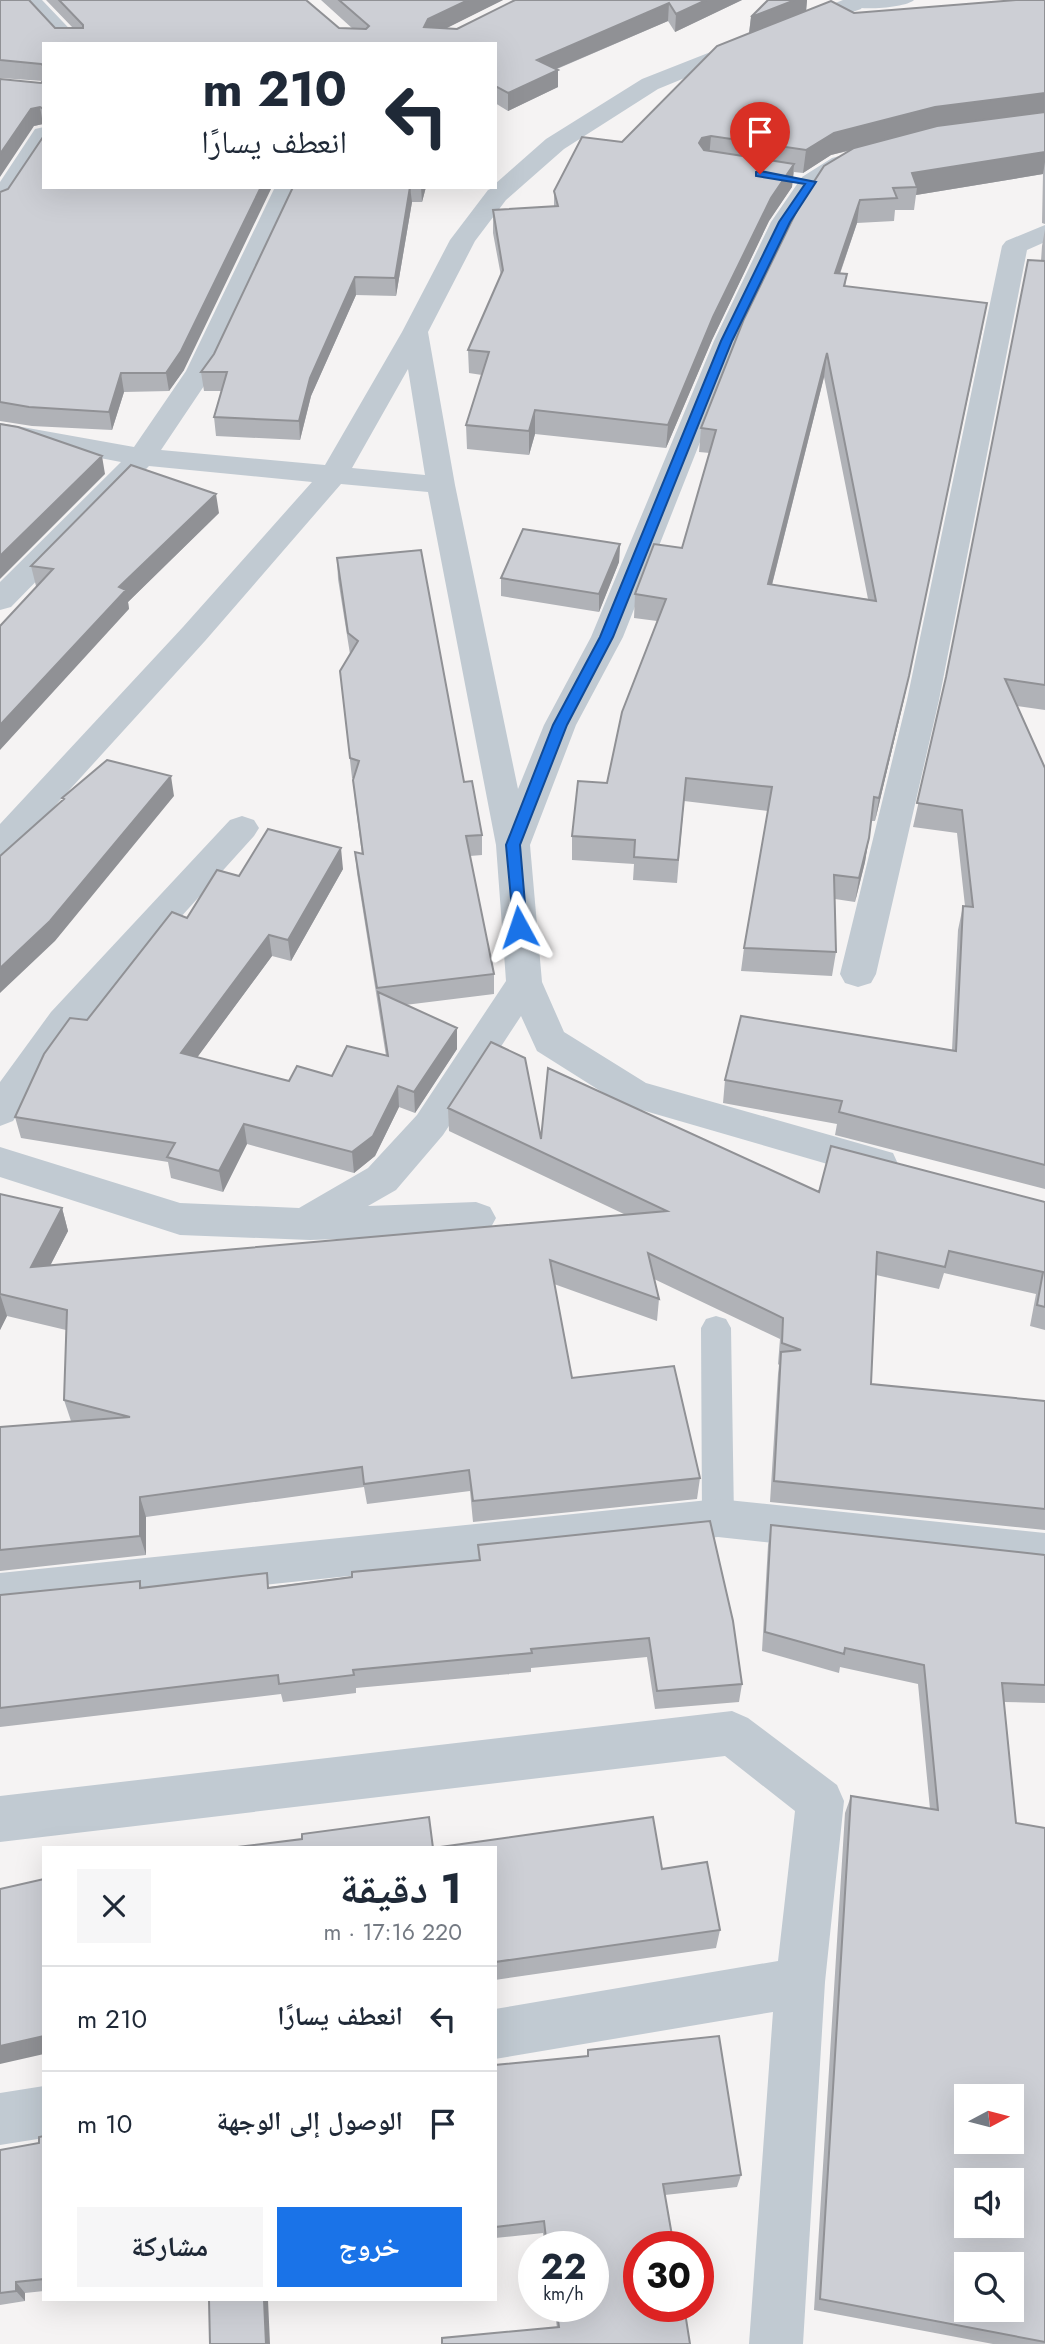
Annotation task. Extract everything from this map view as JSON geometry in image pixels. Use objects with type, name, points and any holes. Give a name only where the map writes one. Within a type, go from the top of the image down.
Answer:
[{"type":"street","points":[[29,0],[71,42]]},
{"type":"street","points":[[0,845],[185,644],[334,474],[415,332],[463,240],[497,195],[555,144],[650,84],[850,1]]},
{"type":"street","points":[[0,201],[42,137]]},
{"type":"street","points":[[513,845],[560,725],[607,637],[727,341],[784,222],[798,180],[841,163],[893,149]]},
{"type":"street","points":[[0,600],[142,457],[200,371],[287,189]]},
{"type":"street","points":[[858,974],[923,700],[1015,246],[1045,233]]},
{"type":"street","points":[[415,332],[440,485],[513,845],[524,982],[550,1041],[634,1094],[913,1173]]},
{"type":"street","points":[[0,431],[142,457],[440,485]]},
{"type":"street","points":[[0,1111],[64,1022],[242,828]]},
{"type":"street","points":[[305,1224],[382,1179],[430,1125],[524,982]]},
{"type":"street","points":[[0,1162],[180,1219],[305,1224],[476,1218]]},
{"type":"street","points":[[0,1593],[718,1518],[1045,1553]]},
{"type":"street","points":[[0,1819],[732,1733],[820,1801],[800,1982],[776,2344]]},
{"type":"street","points":[[497,2034],[800,1982]]},
{"type":"street","points":[[0,2119],[42,2112]]},
{"type":"lane","points":[[850,1],[906,0]]},
{"type":"lane","points":[[716,1328],[718,1518]]},
{"type":"building","points":[[0,0],[29,0],[55,28],[83,28],[59,0],[306,0],[339,28],[366,29],[369,26],[339,0],[468,0],[428,19],[424,27],[457,29],[515,0],[706,0],[676,14],[669,3],[537,60],[558,70],[508,93],[497,87],[497,42],[42,42],[42,65],[0,60]]},
{"type":"building","points":[[768,0],[795,0],[751,17]]},
{"type":"building","points":[[1045,0],[1045,93],[935,107],[834,133],[806,150],[711,136],[702,138],[699,143],[704,150],[794,164],[771,198],[713,317],[668,425],[535,410],[529,431],[466,425],[489,352],[468,350],[503,270],[493,210],[558,206],[554,191],[582,137],[622,142],[717,46],[831,1],[854,13]]},
{"type":"building","points":[[0,79],[41,83],[42,108],[31,109],[0,154]]},
{"type":"building","points":[[1045,112],[1045,152],[912,173],[917,187],[893,188],[897,198],[860,200],[835,273],[847,274],[844,286],[987,303],[909,676],[879,798],[874,797],[869,838],[859,878],[834,875],[836,952],[744,948],[772,787],[686,778],[678,860],[634,857],[635,840],[572,836],[578,781],[607,783],[622,712],[666,599],[635,594],[654,544],[682,548],[716,430],[701,428],[744,319],[802,200],[824,166],[854,148],[937,126]],"holes":[[[827,353],[876,601],[768,584]]]},
{"type":"building","points":[[42,138],[42,189],[260,189],[181,351],[166,373],[121,373],[109,412],[29,407],[0,402],[0,192],[8,189]]},
{"type":"building","points":[[292,189],[410,189],[395,278],[355,277],[310,378],[299,421],[214,417],[227,372],[201,372],[214,354]]},
{"type":"building","points":[[1028,260],[1045,261],[1045,685],[1005,679],[1045,768],[1045,1165],[839,1112],[842,1101],[725,1080],[741,1016],[956,1051],[963,906],[973,907],[962,810],[917,803],[946,677]]},
{"type":"building","points":[[0,424],[18,427],[102,456],[0,556]]},
{"type":"building","points":[[131,465],[216,494],[119,587],[126,590],[0,725],[0,626],[53,569],[31,566]]},
{"type":"building","points":[[523,529],[620,544],[599,594],[501,578]]},
{"type":"building","points":[[421,550],[464,782],[472,781],[482,835],[466,836],[494,974],[377,988],[355,852],[363,854],[353,780],[359,761],[350,758],[340,671],[358,641],[348,633],[337,558]]},
{"type":"building","points":[[107,760],[171,776],[50,921],[0,968],[0,856]]},
{"type":"building","points":[[268,829],[341,848],[288,940],[269,935],[181,1053],[289,1081],[297,1066],[332,1076],[347,1046],[388,1056],[378,992],[457,1028],[414,1092],[398,1086],[373,1136],[352,1152],[244,1124],[219,1171],[167,1157],[175,1143],[15,1117],[44,1054],[70,1018],[87,1020],[172,912],[187,918],[217,870],[239,876]]},
{"type":"building","points":[[491,1042],[525,1058],[541,1139],[548,1068],[819,1192],[831,1146],[1045,1202],[1045,1307],[1037,1305],[1043,1272],[949,1251],[945,1267],[877,1252],[871,1384],[1045,1401],[1045,1509],[774,1481],[781,1352],[801,1350],[782,1343],[783,1318],[648,1253],[659,1299],[550,1260],[572,1378],[674,1366],[700,1478],[473,1501],[469,1470],[364,1484],[362,1467],[140,1497],[140,1536],[0,1550],[0,1427],[130,1417],[64,1400],[67,1310],[0,1294],[0,1194],[62,1208],[31,1267],[667,1211],[448,1108]]},
{"type":"building","points":[[710,1521],[733,1621],[742,1684],[657,1691],[649,1638],[531,1649],[532,1653],[353,1670],[354,1675],[279,1684],[278,1675],[0,1708],[0,1595],[140,1581],[140,1588],[267,1573],[268,1588],[352,1577],[352,1572],[480,1560],[478,1545]]},
{"type":"building","points":[[771,1525],[1045,1555],[1045,1685],[1002,1683],[1016,1823],[1045,1828],[1045,2342],[820,2299],[851,1796],[938,1810],[924,1665],[845,1648],[844,1654],[765,1632]]},
{"type":"building","points":[[429,1817],[433,1846],[245,1846],[302,1839],[302,1834]]},
{"type":"building","points":[[653,1817],[662,1869],[707,1862],[720,1930],[497,1962],[497,1846],[447,1846]]},
{"type":"building","points":[[42,1879],[42,2036],[0,2046],[0,1889]]},
{"type":"building","points":[[719,2036],[741,2175],[663,2184],[671,2231],[623,2231],[623,2322],[687,2322],[690,2344],[442,2344],[442,2338],[559,2327],[558,2322],[609,2322],[609,2231],[545,2231],[544,2221],[497,2227],[497,2065],[588,2056],[588,2050]]},
{"type":"building","points":[[42,2136],[42,2279],[16,2282],[16,2291],[0,2293],[0,2150],[39,2143],[39,2137]]},
{"type":"building","points":[[209,2301],[264,2301],[266,2344],[210,2344]]},
{"type":"route","points":[[519,927],[513,845],[560,725],[607,637],[727,341],[784,222],[811,182],[760,174]]}]
